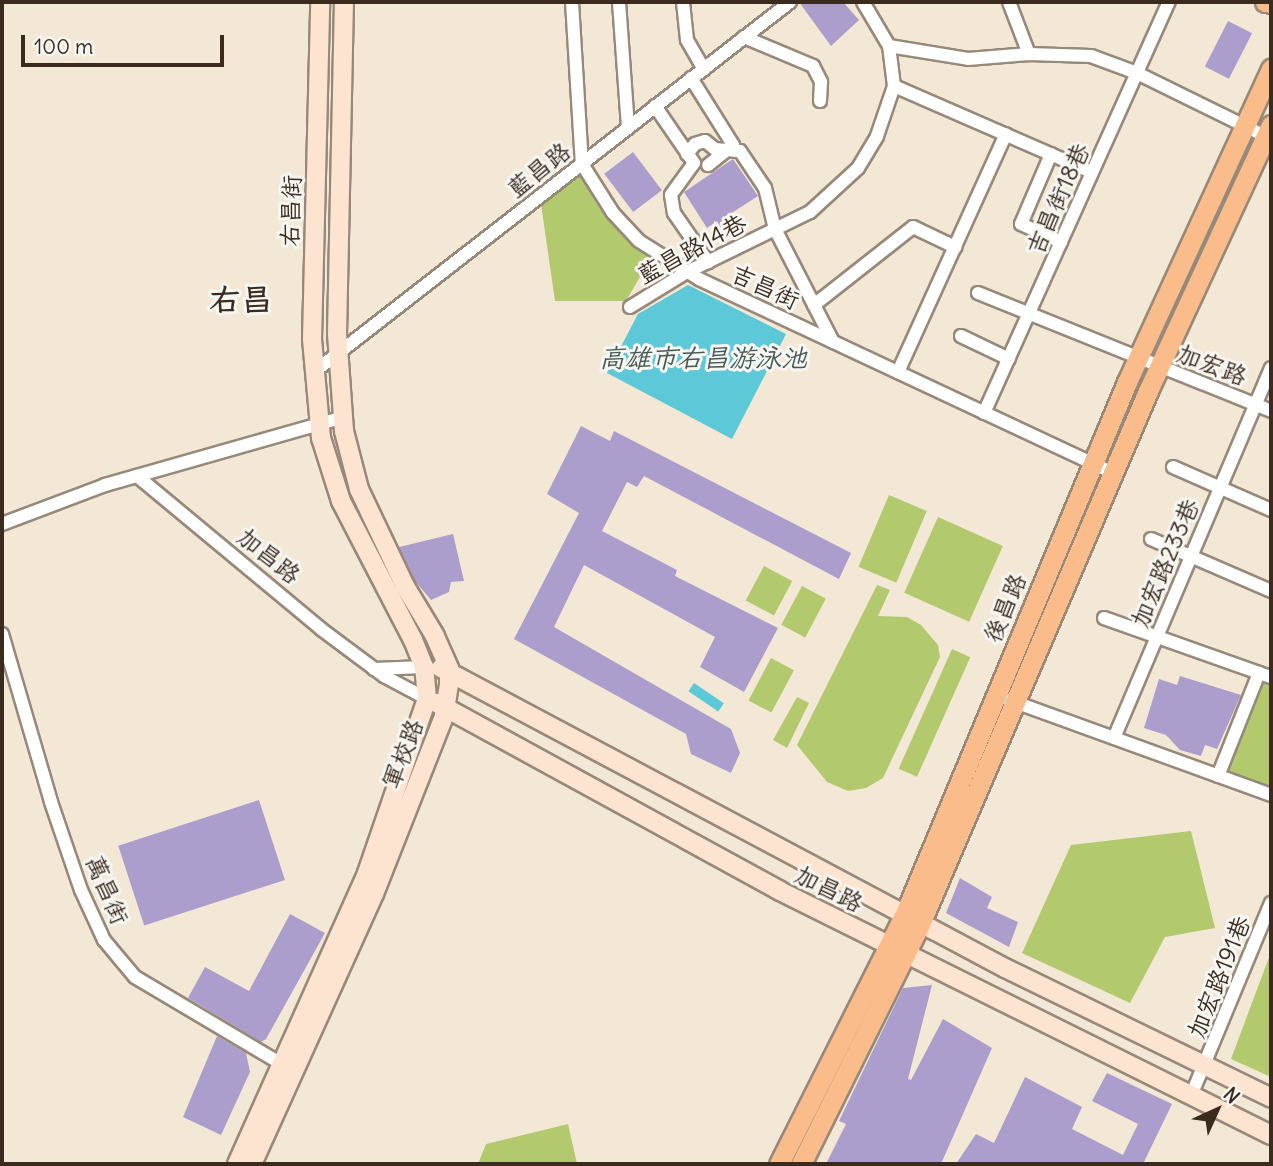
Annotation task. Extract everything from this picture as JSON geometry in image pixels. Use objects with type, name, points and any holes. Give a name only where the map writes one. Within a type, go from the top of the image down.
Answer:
[{"type":"main road","points":[[1265,2],[1271,4]]},
{"type":"main road","name":"後昌路","points":[[912,920],[995,695],[1137,360],[1271,69]]},
{"type":"main road","name":"後昌路","points":[[801,1164],[897,951],[1015,702],[1159,367],[1269,134]]},
{"type":"main road","name":"後昌路","points":[[779,1164],[897,951]]},
{"type":"street","name":"右昌街","points":[[318,422],[314,372],[320,2]]},
{"type":"street","name":"右昌街","points":[[338,353],[344,2]]},
{"type":"street","name":"吉昌街","points":[[572,2],[582,164],[613,213],[639,242],[687,272],[1113,473]]},
{"type":"street","points":[[619,2],[628,127]]},
{"type":"street","points":[[683,2],[687,40],[704,69]]},
{"type":"street","name":"藍昌路","points":[[314,372],[789,2]]},
{"type":"street","points":[[863,2],[889,46],[968,59],[1029,54],[1091,56],[1136,73],[1245,126],[1269,134]]},
{"type":"street","points":[[1009,2],[1029,54]]},
{"type":"street","name":"吉昌街18巷","points":[[985,413],[1169,2]]},
{"type":"street","points":[[744,37],[813,66],[821,82],[820,101]]},
{"type":"street","name":"藍昌路14巷","points":[[630,306],[687,272],[810,212],[858,168],[877,136],[894,86],[889,46]]},
{"type":"street","points":[[691,78],[733,145],[708,165]]},
{"type":"street","points":[[894,86],[1092,172]]},
{"type":"street","points":[[655,106],[694,163],[671,195],[674,213],[708,262]]},
{"type":"street","points":[[898,372],[1006,134]]},
{"type":"street","points":[[687,154],[695,144],[705,141],[715,149],[740,151],[765,188],[775,229]]},
{"type":"street","points":[[1051,154],[1021,224],[1061,242]]},
{"type":"street","points":[[814,305],[913,227],[955,247]]},
{"type":"street","name":"藍昌路14巷","points":[[775,229],[833,342]]},
{"type":"street","name":"加宏路","points":[[978,293],[1137,360],[1271,411]]},
{"type":"street","points":[[961,335],[1009,359]]},
{"type":"street","name":"軍校路","points":[[237,1164],[289,1068],[374,894],[447,708],[449,668],[359,489],[343,418],[338,353]]},
{"type":"street","name":"加宏路233巷","points":[[1114,738],[1271,368]]},
{"type":"street","points":[[2,524],[58,500],[215,457],[318,422],[343,418]]},
{"type":"street","name":"軍校路","points":[[252,1164],[366,873],[427,699],[424,667],[341,501],[329,472],[318,422]]},
{"type":"street","points":[[1173,467],[1271,510]]},
{"type":"street","name":"加昌路","points":[[137,477],[374,668],[427,699],[897,951],[1271,1136]]},
{"type":"street","points":[[1151,539],[1271,591]]},
{"type":"street","points":[[1104,618],[1265,675],[1218,776]]},
{"type":"street","name":"萬昌街","points":[[2,634],[51,802],[81,890],[104,940],[135,976],[289,1068]]},
{"type":"street","name":"加昌路","points":[[374,668],[449,668],[912,920],[1205,1067],[1271,1097]]},
{"type":"street","points":[[995,695],[1271,795]]},
{"type":"street","name":"加宏路191巷","points":[[1191,1097],[1271,903]]},
{"type":"green space","points":[[580,172],[609,216],[651,258],[626,301],[555,301],[541,204]]},
{"type":"green space","points":[[889,495],[927,511],[896,583],[859,567]]},
{"type":"green space","points":[[938,517],[1003,546],[969,622],[904,593]]},
{"type":"green space","points":[[764,566],[792,581],[774,615],[746,600]]},
{"type":"green space","points":[[877,585],[890,590],[878,616],[907,617],[921,625],[938,645],[940,657],[883,778],[866,788],[848,791],[827,782],[797,745]]},
{"type":"green space","points":[[802,586],[826,599],[805,638],[781,625]]},
{"type":"green space","points":[[952,649],[970,657],[917,777],[899,769]]},
{"type":"green space","points":[[771,658],[794,670],[771,713],[748,700]]},
{"type":"green space","points":[[1263,682],[1271,685],[1271,786],[1227,771]]},
{"type":"green space","points":[[797,697],[809,703],[787,748],[773,740]]},
{"type":"green space","points":[[1191,831],[1215,928],[1165,937],[1130,1003],[1022,953],[1071,845]]},
{"type":"green space","points":[[1271,952],[1271,1077],[1231,1059]]},
{"type":"green space","points":[[568,1124],[577,1164],[478,1164],[486,1144]]},
{"type":"water","name":"高雄市右昌游泳池","points":[[688,285],[786,334],[732,439],[607,373],[638,314]]},
{"type":"water","points":[[694,683],[724,703],[718,711],[688,691]]},
{"type":"building","points":[[799,2],[843,2],[859,20],[831,46]]},
{"type":"building","points":[[1228,21],[1252,33],[1229,79],[1205,66]]},
{"type":"building","points":[[633,152],[662,190],[633,212],[604,174]]},
{"type":"building","points":[[733,159],[758,196],[730,214],[735,223],[722,230],[717,221],[707,228],[684,192]]},
{"type":"building","points":[[581,426],[610,441],[614,431],[851,553],[839,579],[644,476],[637,487],[627,482],[602,531],[677,570],[675,576],[778,628],[744,692],[700,667],[715,637],[584,565],[554,627],[731,729],[740,753],[731,773],[691,754],[686,734],[514,639],[579,513],[547,494]]},
{"type":"building","points":[[453,534],[464,581],[451,582],[449,592],[431,600],[415,581],[399,547]]},
{"type":"building","points":[[1180,676],[1241,695],[1217,749],[1205,745],[1201,756],[1180,750],[1166,735],[1144,728],[1159,679],[1177,685]]},
{"type":"building","points":[[259,800],[285,880],[144,926],[118,846]]},
{"type":"building","points":[[960,878],[992,897],[987,908],[1018,922],[1009,947],[946,913]]},
{"type":"building","points":[[290,914],[325,933],[266,1039],[261,1042],[188,998],[205,967],[249,991]]},
{"type":"building","points":[[932,985],[908,1079],[911,1080],[943,1019],[992,1048],[941,1164],[826,1164],[846,1124],[839,1121],[903,988]]},
{"type":"building","points":[[217,1036],[246,1053],[250,1072],[221,1135],[183,1117]]},
{"type":"building","points":[[1107,1073],[1172,1104],[1143,1164],[956,1164],[976,1134],[994,1143],[1025,1077],[1082,1107],[1072,1129],[1123,1155],[1138,1124],[1092,1101]]},
{"type":"district","name":"右昌","points":[[241,300]]}]
